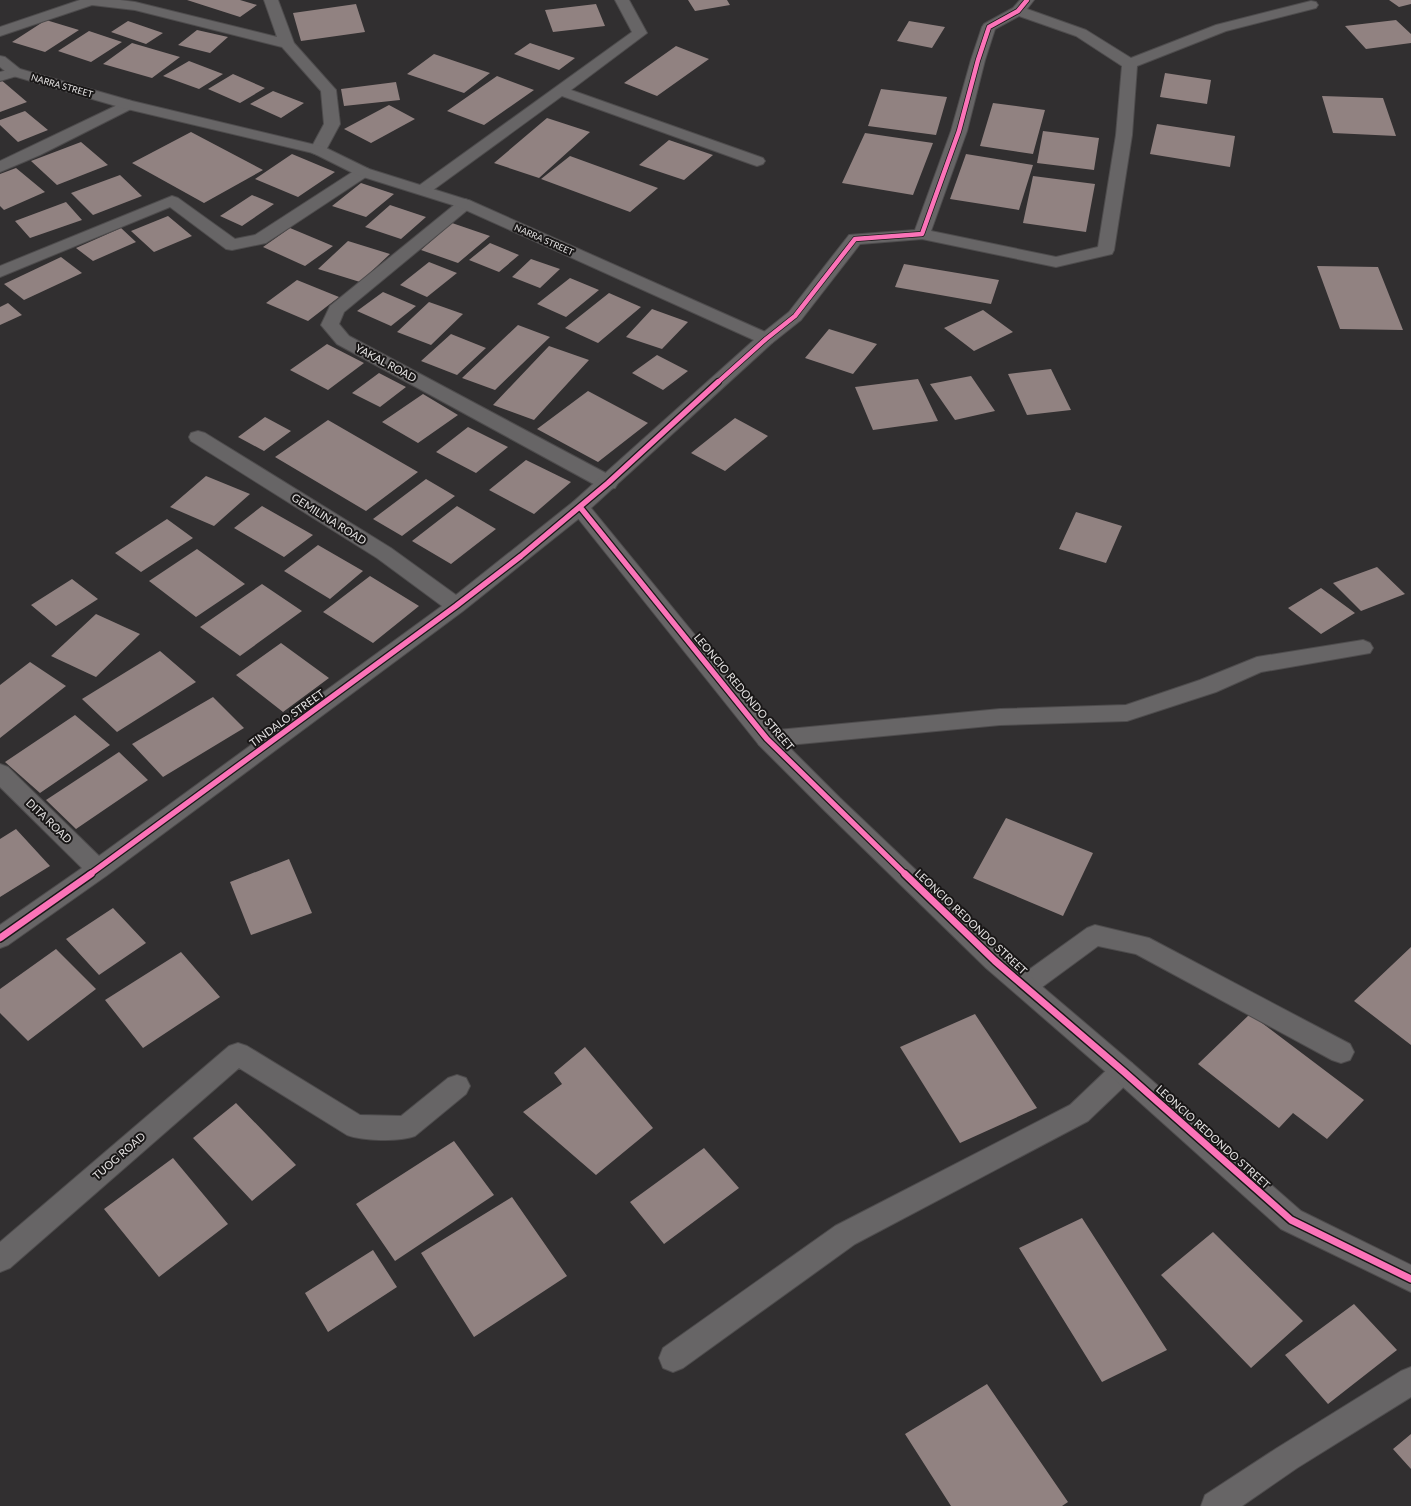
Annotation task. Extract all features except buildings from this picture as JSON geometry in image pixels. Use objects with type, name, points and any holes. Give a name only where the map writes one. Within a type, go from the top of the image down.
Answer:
[{"type":"street","points":[[271,0],[287,44],[328,90],[332,124],[318,150]]},
{"type":"street","points":[[423,190],[640,33],[622,0]]},
{"type":"street","points":[[0,32],[92,1],[135,6],[287,44]]},
{"type":"street","points":[[922,234],[959,131],[978,60],[989,27],[1022,5],[1081,33],[1130,64],[1221,28],[1311,5]]},
{"type":"street","name":"NARRA STREET","points":[[0,60],[15,72],[128,105],[318,150],[363,172],[465,204],[766,339]]},
{"type":"street","name":"TINDALO STREET","points":[[0,938],[98,869],[456,606],[580,507],[766,339],[795,316],[855,239],[922,234],[1056,262],[1106,250],[1124,135],[1130,64]]},
{"type":"street","points":[[0,77],[15,72]]},
{"type":"street","points":[[561,91],[757,161]]},
{"type":"street","points":[[0,167],[34,152],[128,105]]},
{"type":"street","points":[[0,272],[172,201],[232,244],[260,240],[363,172]]},
{"type":"street","name":"YAKAL ROAD","points":[[465,204],[336,310],[330,324],[344,340],[608,483]]},
{"type":"street","name":"GEMILINA ROAD","points":[[198,437],[384,553],[456,606]]},
{"type":"street","name":"LEONCIO REDONDO STREET","points":[[580,507],[767,739],[832,804],[995,961],[1123,1071],[1291,1220],[1411,1279]]},
{"type":"street","points":[[767,739],[863,729],[1000,718],[1127,713],[1208,686],[1257,665],[1363,648]]},
{"type":"street","name":"DITA ROAD","points":[[0,773],[98,869]]},
{"type":"street","points":[[1025,986],[1096,935],[1142,945],[1341,1052]]},
{"type":"street","name":"TUOG ROAD","points":[[0,1259],[238,1054],[356,1127],[406,1128],[456,1086]]},
{"type":"street","points":[[674,1358],[845,1235],[1079,1113],[1123,1071]]},
{"type":"street","points":[[1216,1506],[1287,1458],[1411,1381]]},
{"type":"cycle path","points":[[0,938],[98,869],[456,606],[521,556],[608,483],[766,339],[795,316],[855,239],[922,234],[959,131],[978,60],[989,27],[1018,11],[1027,0]]},
{"type":"cycle path","points":[[580,507],[767,739],[832,804],[995,961],[1123,1071],[1291,1220],[1411,1279]]}]
